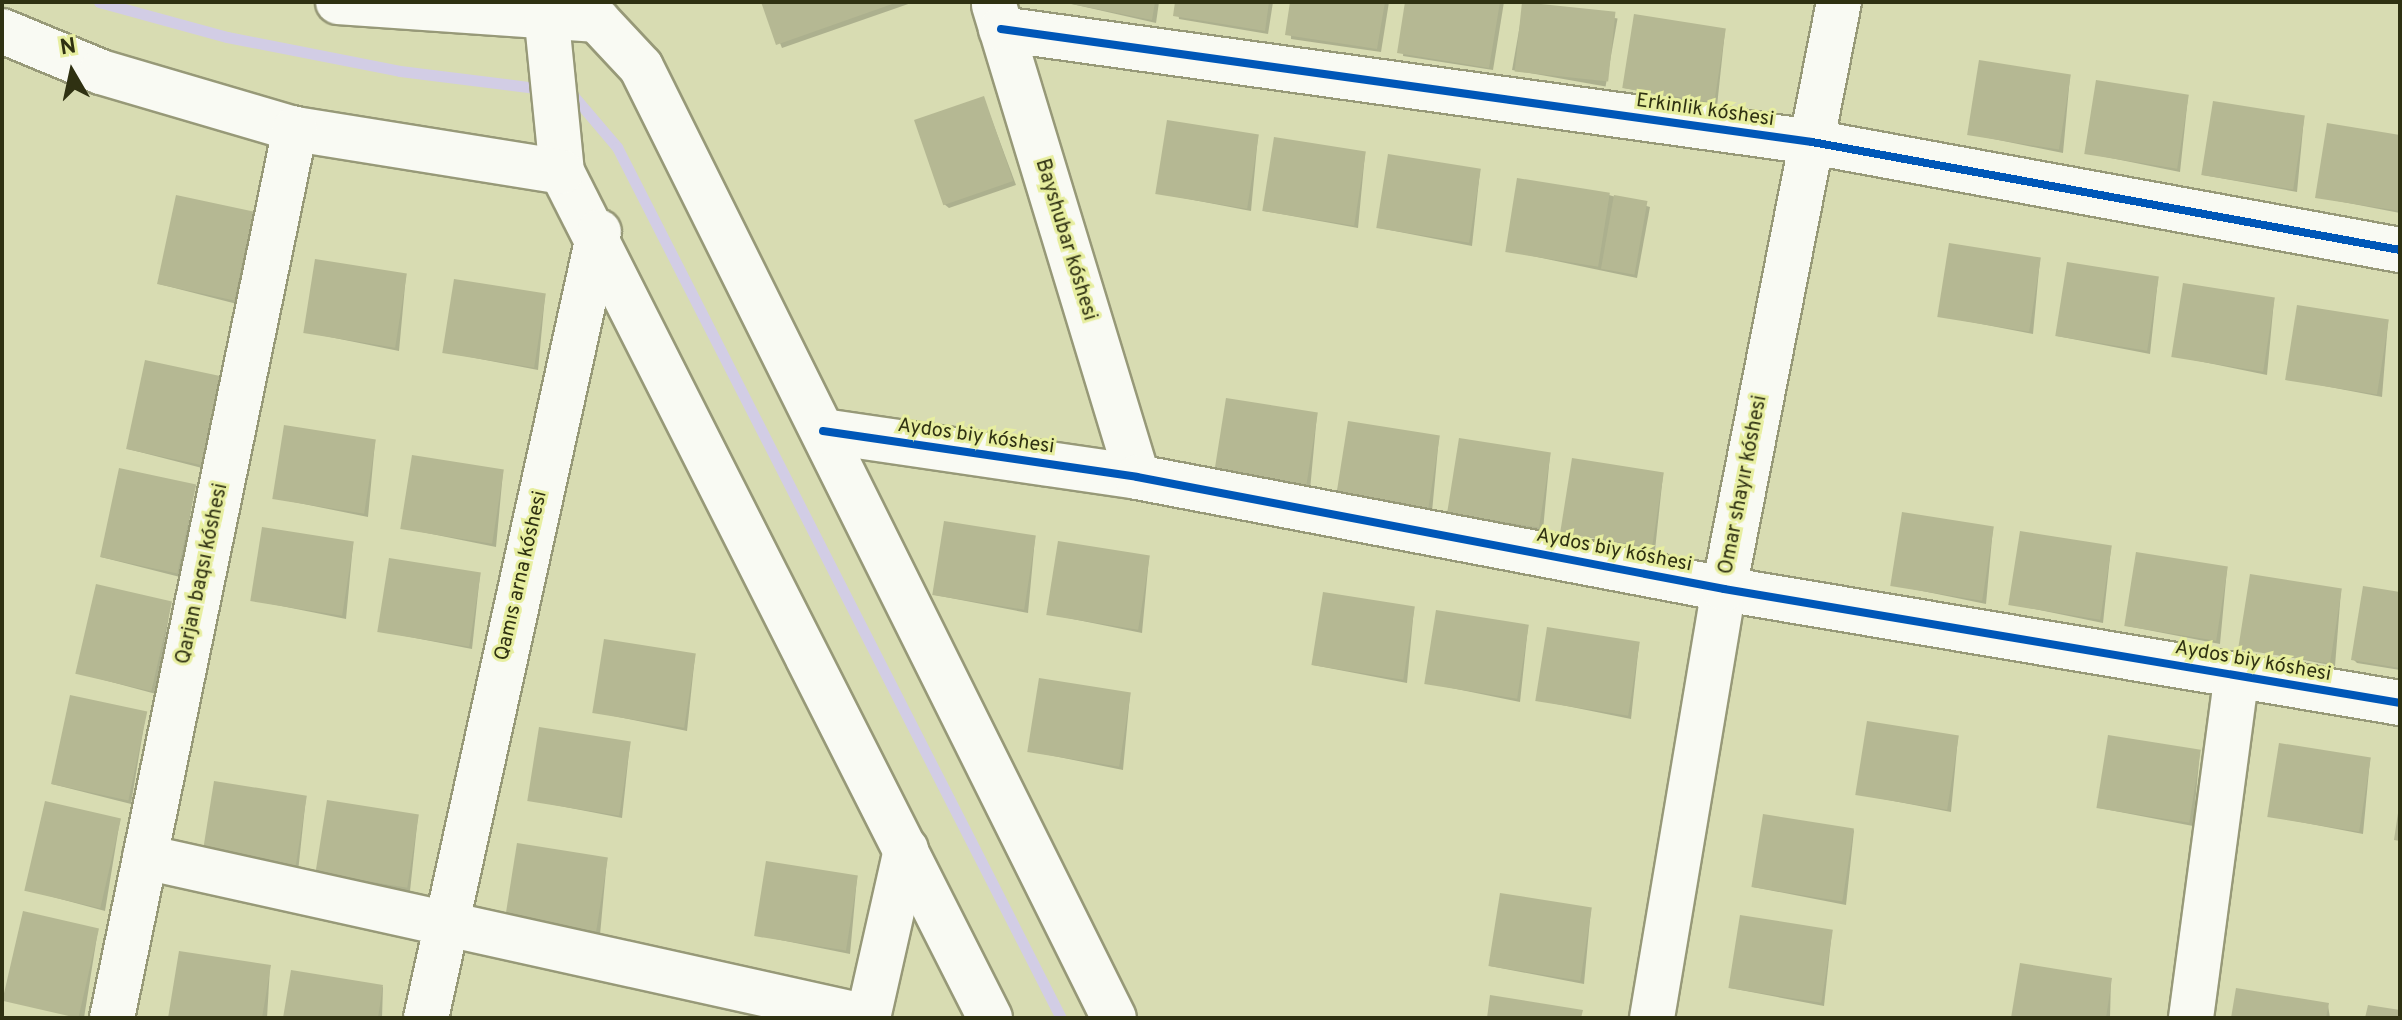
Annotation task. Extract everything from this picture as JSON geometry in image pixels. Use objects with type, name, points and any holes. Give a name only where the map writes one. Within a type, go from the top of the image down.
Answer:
[{"type":"street","points":[[338,2],[549,10],[597,20],[641,67],[1114,1018]]},
{"type":"street","name":"Omar shayır kóshesi","points":[[1652,1018],[1724,589],[1839,2]]},
{"type":"street","points":[[549,10],[562,172],[599,232],[990,1018]]},
{"type":"street","name":"Erkinlik kóshesi","points":[[997,16],[1812,142],[2400,250]]},
{"type":"street","name":"Bayshubar kóshesi","points":[[997,16],[1137,477]]},
{"type":"street","points":[[2,31],[101,72],[295,129],[562,172]]},
{"type":"street","name":"Qarjan baqsı kóshesi","points":[[112,1018],[295,129]]},
{"type":"street","name":"Qamıs arna kóshesi","points":[[426,1018],[599,232]]},
{"type":"street","name":"Aydos biy kóshesi","points":[[823,431],[1137,477],[1724,589],[2400,703]]},
{"type":"street","points":[[2191,1018],[2237,675]]},
{"type":"street","points":[[145,857],[446,920],[868,1018],[906,849]]},
{"type":"building","points":[[761,2],[898,2],[776,45]]},
{"type":"building","points":[[1061,2],[1155,2],[1152,20]]},
{"type":"building","points":[[1175,2],[1269,2],[1265,31],[1173,16]]},
{"type":"building","points":[[1290,2],[1385,2],[1377,49],[1285,35]]},
{"type":"building","points":[[1405,2],[1500,2],[1489,68],[1397,53]]},
{"type":"building","points":[[1522,2],[1615,12],[1608,81],[1515,72]]},
{"type":"building","points":[[1634,14],[1726,29],[1714,103],[1622,88]]},
{"type":"building","points":[[1979,60],[2071,75],[2059,150],[1967,135]]},
{"type":"building","points":[[2096,80],[2189,95],[2177,169],[2084,154]]},
{"type":"building","points":[[984,96],[1013,181],[943,205],[914,120]]},
{"type":"building","points":[[2213,101],[2305,116],[2293,190],[2201,175]]},
{"type":"building","points":[[1167,120],[1259,135],[1247,209],[1155,194]]},
{"type":"building","points":[[2327,123],[2400,135],[2400,211],[2315,198]]},
{"type":"building","points":[[1274,137],[1366,152],[1354,226],[1262,211]]},
{"type":"building","points":[[1388,154],[1481,169],[1469,243],[1376,228]]},
{"type":"building","points":[[1517,178],[1610,193],[1598,267],[1505,252]]},
{"type":"building","points":[[176,195],[253,211],[234,300],[157,284]]},
{"type":"building","points":[[1614,195],[1647,201],[1634,275],[1601,269]]},
{"type":"building","points":[[1949,243],[2041,258],[2029,332],[1937,317]]},
{"type":"building","points":[[315,259],[407,274],[395,348],[303,333]]},
{"type":"building","points":[[2067,262],[2159,277],[2147,351],[2055,336]]},
{"type":"building","points":[[454,279],[546,294],[534,368],[442,353]]},
{"type":"building","points":[[2183,283],[2275,298],[2263,372],[2171,357]]},
{"type":"building","points":[[2297,305],[2389,320],[2377,395],[2285,380]]},
{"type":"building","points":[[145,360],[222,376],[203,465],[126,449]]},
{"type":"building","points":[[1226,398],[1318,413],[1306,487],[1214,472]]},
{"type":"building","points":[[1348,421],[1440,436],[1428,509],[1336,494]]},
{"type":"building","points":[[284,425],[376,440],[364,514],[272,499]]},
{"type":"building","points":[[1459,438],[1551,453],[1539,528],[1447,513]]},
{"type":"building","points":[[412,455],[504,470],[492,544],[400,529]]},
{"type":"building","points":[[1572,458],[1664,473],[1652,548],[1560,533]]},
{"type":"building","points":[[119,468],[196,484],[177,573],[100,557]]},
{"type":"building","points":[[1902,512],[1994,527],[1982,601],[1890,586]]},
{"type":"building","points":[[944,521],[1036,536],[1024,610],[932,595]]},
{"type":"building","points":[[262,527],[354,542],[342,616],[250,601]]},
{"type":"building","points":[[2020,531],[2112,546],[2100,620],[2008,605]]},
{"type":"building","points":[[1058,541],[1150,556],[1138,630],[1046,615]]},
{"type":"building","points":[[2136,552],[2228,567],[2216,641],[2124,626]]},
{"type":"building","points":[[389,558],[481,573],[469,647],[377,632]]},
{"type":"building","points":[[2250,574],[2342,589],[2330,664],[2238,649]]},
{"type":"building","points":[[96,584],[172,602],[151,691],[75,674]]},
{"type":"building","points":[[2363,586],[2400,592],[2400,668],[2351,660]]},
{"type":"building","points":[[1323,592],[1415,607],[1403,680],[1311,665]]},
{"type":"building","points":[[1436,610],[1529,625],[1517,699],[1424,684]]},
{"type":"building","points":[[1547,627],[1640,642],[1628,716],[1535,701]]},
{"type":"building","points":[[604,639],[696,654],[684,728],[592,713]]},
{"type":"building","points":[[1039,678],[1131,693],[1119,767],[1027,752]]},
{"type":"building","points":[[70,695],[147,711],[128,800],[51,784]]},
{"type":"building","points":[[1867,721],[1959,736],[1947,810],[1855,795]]},
{"type":"building","points":[[539,727],[631,742],[619,816],[527,801]]},
{"type":"building","points":[[2108,735],[2201,750],[2189,823],[2096,808]]},
{"type":"building","points":[[2279,743],[2371,758],[2359,832],[2267,817]]},
{"type":"building","points":[[214,781],[307,796],[295,870],[202,855]]},
{"type":"building","points":[[327,800],[419,815],[407,888],[315,873]]},
{"type":"building","points":[[45,801],[121,819],[100,908],[24,891]]},
{"type":"building","points":[[2400,813],[2400,841],[2394,840]]},
{"type":"building","points":[[1763,814],[1854,828],[1842,901],[1751,887]]},
{"type":"building","points":[[517,843],[608,857],[596,931],[505,917]]},
{"type":"building","points":[[766,861],[858,876],[846,951],[754,936]]},
{"type":"building","points":[[1500,893],[1592,908],[1580,981],[1488,966]]},
{"type":"building","points":[[23,911],[99,929],[78,1018],[2,1001]]},
{"type":"building","points":[[1740,915],[1833,930],[1821,1003],[1728,988]]},
{"type":"building","points":[[179,951],[271,965],[262,1018],[168,1018]]},
{"type":"building","points":[[2020,963],[2112,978],[2106,1018],[2011,1018]]},
{"type":"building","points":[[291,970],[383,985],[378,1018],[283,1018]]},
{"type":"building","points":[[2236,988],[2329,1003],[2326,1018],[2231,1018]]},
{"type":"building","points":[[1490,995],[1583,1010],[1581,1018],[1487,1018]]},
{"type":"building","points":[[2368,1005],[2400,1010],[2400,1018],[2365,1018]]},
{"type":"waterway","points":[[99,2],[227,37],[400,71],[536,88]]},
{"type":"waterway","points":[[571,93],[617,147],[1061,1018]]},
{"type":"cycle path","points":[[1001,29],[1812,142],[2400,250]]},
{"type":"cycle path","points":[[823,431],[1137,477],[1724,589],[2400,703]]}]
